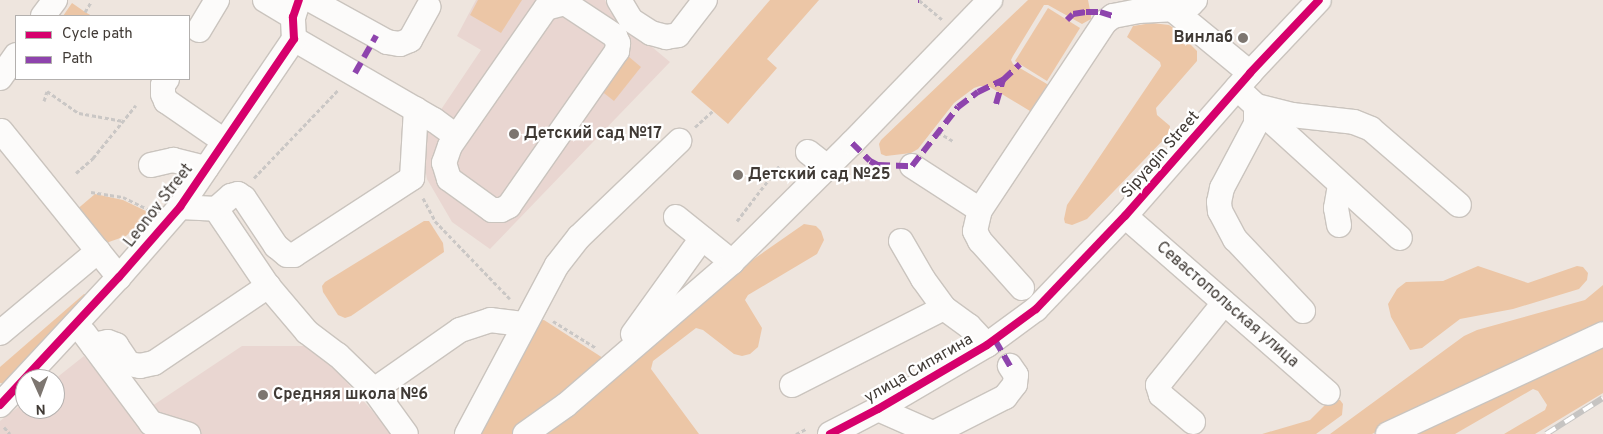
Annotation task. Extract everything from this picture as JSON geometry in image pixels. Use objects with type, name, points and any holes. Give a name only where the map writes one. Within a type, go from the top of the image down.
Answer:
[{"type":"street","points":[[44,15],[55,0]]},
{"type":"street","points":[[199,30],[218,0]]},
{"type":"street","points":[[265,0],[296,19],[355,73],[416,109],[456,136]]},
{"type":"street","points":[[311,0],[387,42],[400,44],[410,40],[428,7]]},
{"type":"street","points":[[618,0],[631,20],[652,33],[666,37],[678,35],[705,0]]},
{"type":"street","points":[[525,434],[566,405],[732,262],[828,168],[925,53],[958,32],[990,0]]},
{"type":"street","points":[[1022,288],[980,241],[976,231],[980,210],[1105,22],[1113,16],[1138,11],[1172,9],[1191,4],[1195,0]]},
{"type":"street","name":"Sipyagin Street","points":[[987,346],[1019,323],[1058,288],[1318,0]]},
{"type":"street","points":[[564,3],[614,36],[618,43],[616,51],[509,206],[501,210],[492,210],[449,179],[444,164],[450,146],[456,136],[546,8],[564,3]]},
{"type":"street","points":[[1172,9],[1244,81],[1256,106],[1400,238]]},
{"type":"street","name":"Leonov Street","points":[[0,405],[119,277],[173,215],[224,141],[296,19]]},
{"type":"street","points":[[0,78],[15,56]]},
{"type":"street","points":[[166,80],[163,85],[163,94],[166,100],[224,141]]},
{"type":"street","points":[[1256,106],[1292,114],[1354,122],[1371,129],[1459,205]]},
{"type":"street","points":[[1256,106],[1256,124],[1222,188],[1219,202],[1220,211],[1235,239],[1302,311]]},
{"type":"street","points":[[173,215],[216,209],[231,196],[238,194],[244,198],[276,246],[287,255],[294,255],[412,178],[416,109]]},
{"type":"street","points":[[1,131],[119,277]]},
{"type":"street","points":[[466,434],[557,264],[579,237],[679,141]]},
{"type":"street","points":[[808,152],[828,168]]},
{"type":"street","points":[[151,165],[173,160],[206,168]]},
{"type":"street","points":[[912,166],[980,210]]},
{"type":"street","points":[[1339,225],[1336,208],[1340,185]]},
{"type":"street","points":[[216,209],[268,286],[307,332],[338,356],[374,390],[406,434]]},
{"type":"street","name":"Севастопольская улица","points":[[1125,216],[1328,393]]},
{"type":"street","points":[[676,217],[732,262]]},
{"type":"street","points":[[624,346],[702,238]]},
{"type":"street","points":[[901,241],[923,279],[944,308],[972,329],[987,346]]},
{"type":"street","points":[[0,332],[98,251]]},
{"type":"street","points":[[93,346],[108,342],[116,345],[129,364],[140,366],[154,363],[268,286]]},
{"type":"street","points":[[1193,422],[1161,395],[1158,385],[1224,303]]},
{"type":"street","points":[[792,385],[944,308]]},
{"type":"street","points":[[374,390],[460,330],[490,320],[527,321]]},
{"type":"street","points":[[77,323],[151,423],[188,434]]},
{"type":"street","points":[[1388,434],[1603,334]]},
{"type":"street","name":"улица Сипягина","points":[[830,434],[878,409],[987,346]]},
{"type":"street","points":[[878,409],[934,434],[1005,397],[1015,384],[1016,375],[1010,366]]},
{"type":"path","points":[[919,0],[958,32]]},
{"type":"path","points":[[85,12],[92,2]]},
{"type":"path","points":[[238,194],[355,73]]},
{"type":"path","points":[[44,101],[47,90],[79,114],[123,121]]},
{"type":"path","points":[[76,173],[94,158],[136,105]]},
{"type":"path","points":[[938,132],[953,141]]},
{"type":"path","points":[[747,208],[780,165]]},
{"type":"path","points":[[91,192],[123,197],[153,212],[173,215]]},
{"type":"path","points":[[435,221],[527,321]]},
{"type":"shaded area","name":"Детский сад №17","points":[[476,0],[605,0],[610,12],[670,62],[490,249],[452,222],[427,179],[421,148],[434,120],[481,50],[457,36]]},
{"type":"shaded area","points":[[478,0],[522,0],[501,33],[470,15]]},
{"type":"shaded area","points":[[770,0],[819,0],[767,59],[777,68],[728,124],[691,92]]},
{"type":"shaded area","points":[[1028,0],[1088,0],[1091,15],[1091,19],[1082,24],[1048,5],[1044,5],[1013,56],[1011,60],[1013,64],[1051,88],[1035,111],[1030,111],[990,87],[980,86],[974,88],[954,103],[918,149],[911,153],[886,156],[881,154],[879,144],[881,140]]},
{"type":"shaded area","points":[[72,3],[90,15],[64,15]]},
{"type":"shaded area","points":[[1048,8],[1080,28],[1047,81],[1015,61]]},
{"type":"shaded area","points":[[1152,23],[1169,25],[1197,51],[1197,61],[1156,108],[1157,115],[1170,126],[1169,134],[1087,219],[1072,225],[1065,223],[1067,205],[1161,66],[1160,62],[1127,37],[1133,26]]},
{"type":"shaded area","points":[[622,51],[641,67],[614,101],[595,86]]},
{"type":"shaded area","points":[[95,194],[123,200],[150,213],[126,236],[106,243],[75,211]]},
{"type":"shaded area","points":[[424,221],[429,221],[443,243],[444,252],[351,316],[345,318],[338,315],[323,292],[322,286],[325,282]]},
{"type":"shaded area","points":[[804,224],[816,226],[821,231],[824,240],[817,254],[748,295],[745,300],[762,328],[758,347],[750,354],[742,356],[734,354],[703,330],[696,328],[653,361],[651,369],[699,434],[535,434],[741,268]]},
{"type":"shaded area","points":[[1478,266],[1528,283],[1577,266],[1583,267],[1588,273],[1587,280],[1579,289],[1513,309],[1460,319],[1422,348],[1410,350],[1391,317],[1388,304],[1397,289],[1406,282],[1443,281]]},
{"type":"shaded area","points":[[1603,285],[1603,321],[1372,434],[1330,434],[1464,336],[1477,330],[1585,300]]},
{"type":"shaded area","points":[[84,294],[88,295],[22,369],[15,369],[15,377],[9,384],[0,383],[0,367]]},
{"type":"shaded area","points":[[544,320],[603,358],[514,434],[472,434],[535,321]]},
{"type":"shaded area","points":[[1603,343],[1603,393],[1535,434],[1504,434],[1545,410],[1547,405],[1538,391],[1533,389],[1455,434],[1417,434]]},
{"type":"shaded area","name":"Средняя школа №6","points":[[242,346],[314,346],[393,434],[0,434],[0,421],[15,410],[15,419],[65,419],[65,371],[84,356],[110,388],[152,406]]},
{"type":"shaded area","points":[[1340,400],[1343,404],[1342,415],[1316,434],[1262,434],[1310,420],[1329,401]]},
{"type":"railway","points":[[1546,434],[1603,398]]},
{"type":"marked path","points":[[1067,20],[1073,14],[1086,12],[1100,12],[1113,16]]},
{"type":"marked path","points":[[355,73],[376,36]]},
{"type":"marked path","points":[[852,143],[870,161],[878,165],[912,166],[958,107],[978,92],[1003,80],[1020,64]]},
{"type":"marked path","points":[[996,104],[1003,80]]},
{"type":"marked path","points":[[995,340],[1010,366]]},
{"type":"cycle path","points":[[0,405],[119,277],[180,207],[294,39],[293,17],[299,0]]},
{"type":"cycle path","points":[[830,434],[878,409],[987,345],[1036,309],[1125,216],[1250,73],[1319,0]]},
{"type":"place","name":"Винлаб","points":[[1243,38]]},
{"type":"place","name":"Детский сад №17","points":[[514,134]]},
{"type":"place","name":"Детский сад №25","points":[[738,175]]},
{"type":"place","name":"Средняя школа №6","points":[[263,395]]}]
